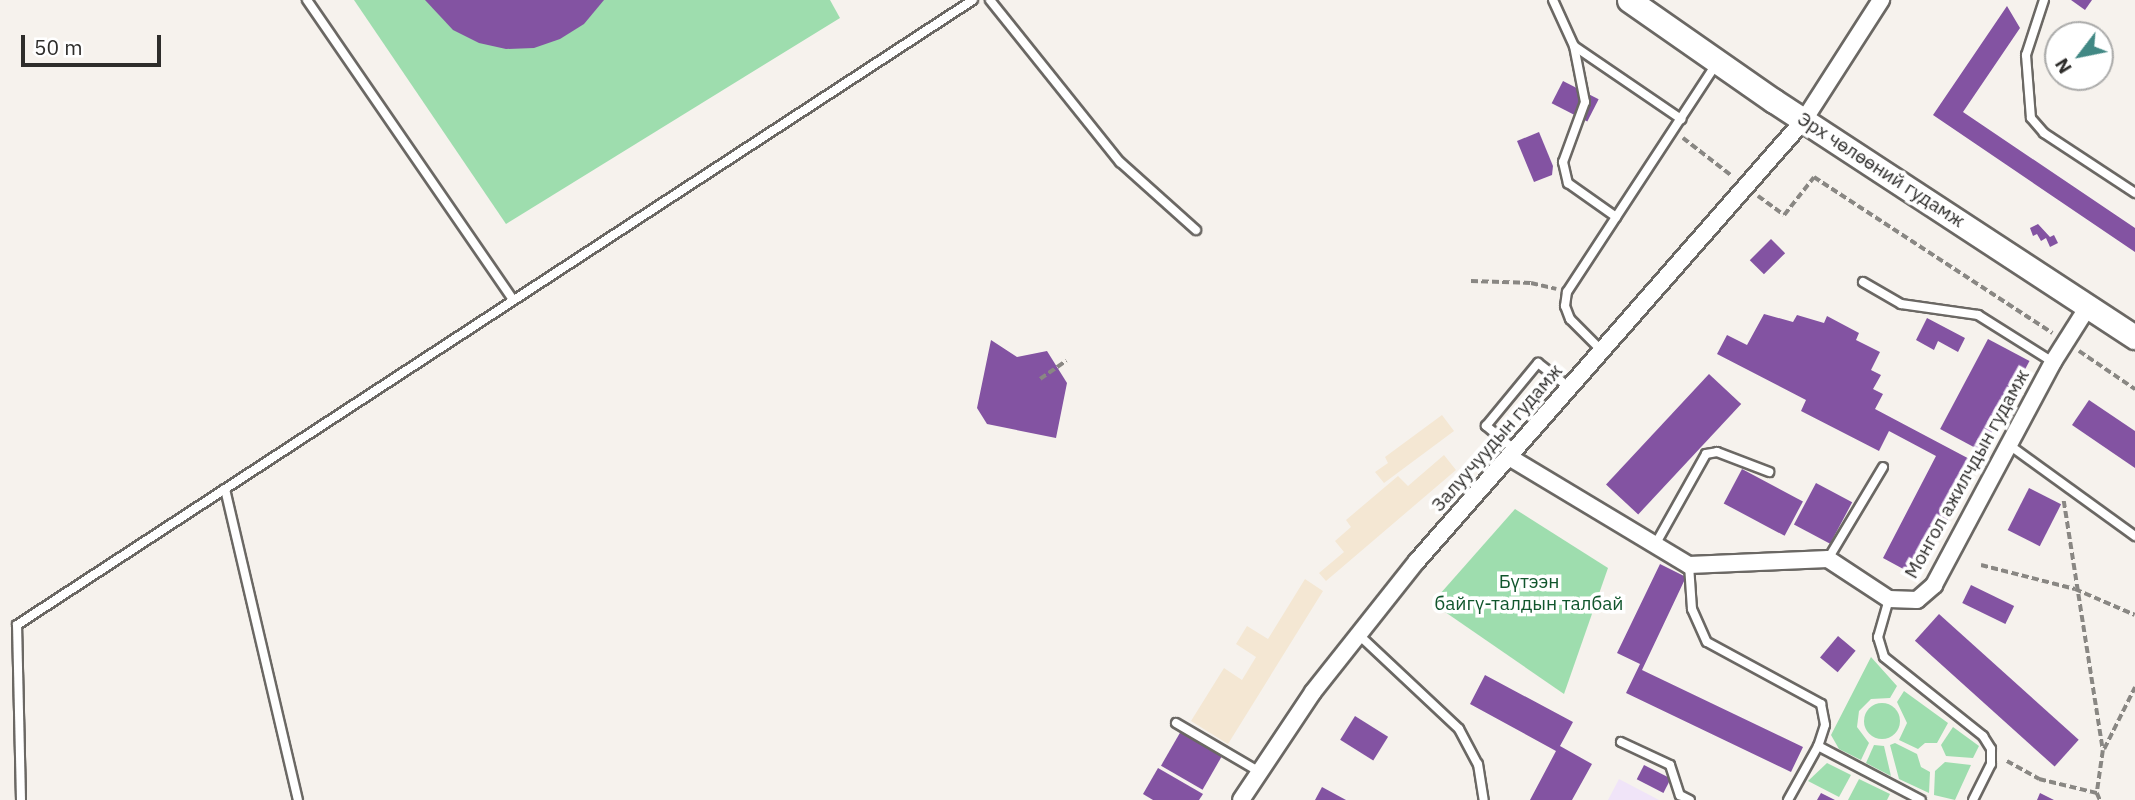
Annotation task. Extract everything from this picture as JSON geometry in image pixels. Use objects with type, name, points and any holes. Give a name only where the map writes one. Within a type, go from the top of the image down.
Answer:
[{"type":"main road","name":"Эрх чөлөөний гудамж","points":[[1629,0],[1804,120],[2135,337]]},
{"type":"street","name":"Залуучуудын гудамж","points":[[1241,800],[1258,771],[1359,635],[1512,453],[1804,120],[1881,0]]},
{"type":"street","name":"Монгол ажилчдын гудамж","points":[[1828,559],[1889,599],[1906,602],[1927,594],[2053,362],[2090,305]]},
{"type":"street","points":[[1512,453],[1689,565],[1828,559]]},
{"type":"lane","points":[[307,0],[513,300]]},
{"type":"lane","points":[[21,800],[16,625],[973,0]]},
{"type":"lane","points":[[990,0],[1119,162],[1196,230]]},
{"type":"lane","points":[[1553,0],[1574,46],[1585,102],[1563,162],[1568,183],[1616,217]]},
{"type":"lane","points":[[2044,0],[2026,55],[2031,118],[2044,133],[2135,193]]},
{"type":"lane","points":[[1574,46],[1681,119]]},
{"type":"lane","points":[[1602,351],[1570,319],[1565,306],[1567,292],[1718,61]]},
{"type":"lane","points":[[1863,282],[1901,304],[1978,316],[2053,362]]},
{"type":"lane","points":[[1512,453],[1486,426],[1538,363],[1570,388]]},
{"type":"lane","points":[[2008,444],[2135,536]]},
{"type":"lane","points":[[1655,545],[1706,454],[1717,452],[1769,472]]},
{"type":"lane","points":[[1828,559],[1883,467]]},
{"type":"lane","points":[[225,489],[298,800]]},
{"type":"lane","points":[[1689,565],[1692,609],[1707,642],[1821,704],[1825,725],[1818,746],[1788,800]]},
{"type":"lane","points":[[1889,599],[1878,637],[1884,657],[1983,736],[1991,749],[1991,764],[1973,800]]},
{"type":"lane","points":[[1359,635],[1460,729],[1478,764],[1484,800]]},
{"type":"lane","points":[[1176,723],[1258,771]]},
{"type":"lane","points":[[1621,742],[1670,765],[1680,794],[1690,800]]},
{"type":"lane","points":[[1818,746],[1921,800]]},
{"type":"path","points":[[1673,130],[1784,215],[1814,177],[2135,390]]},
{"type":"path","points":[[1471,281],[1531,283],[1567,292]]},
{"type":"path","points":[[1040,379],[1066,361]]},
{"type":"path","points":[[2061,483],[2075,589],[2103,751]]},
{"type":"path","points":[[1981,565],[2075,589],[2135,615]]},
{"type":"path","points":[[2100,800],[2096,793],[2103,751],[2135,687]]},
{"type":"path","points":[[2007,761],[2039,779],[2096,793]]},
{"type":"shaded area","points":[[1442,415],[1454,431],[1384,483],[1375,472],[1388,463],[1385,457]]},
{"type":"shaded area","points":[[1444,455],[1456,470],[1326,581],[1319,573],[1344,552],[1335,541],[1351,527],[1346,520],[1398,476],[1408,486]]},
{"type":"shaded area","points":[[1305,579],[1323,591],[1228,744],[1191,721],[1224,668],[1242,680],[1256,657],[1236,644],[1247,626],[1268,639]]},
{"type":"shaded area","points":[[1619,779],[1659,800],[1608,800]]},
{"type":"green space","points":[[354,0],[830,0],[840,18],[506,224]]},
{"type":"green space","name":"Бүтээн байгү-талдын талбай","points":[[1515,509],[1608,568],[1564,694],[1432,603]]},
{"type":"green space","points":[[1871,657],[1897,686],[1890,698],[1871,699],[1859,711],[1857,727],[1869,743],[1861,760],[1839,749],[1831,735]]},
{"type":"green space","points":[[1904,691],[1948,723],[1937,743],[1925,743],[1918,749],[1899,740],[1907,723],[1897,702]]},
{"type":"green space","points":[[1882,703],[1895,708],[1900,721],[1895,734],[1882,739],[1869,734],[1864,721],[1869,708]]},
{"type":"green space","points":[[1953,727],[1979,746],[1973,758],[1946,756],[1941,745]]},
{"type":"green space","points":[[1895,743],[1917,754],[1921,767],[1930,772],[1929,793],[1899,779],[1890,745]]},
{"type":"green space","points":[[1874,745],[1884,746],[1891,776],[1866,763]]},
{"type":"green space","points":[[1945,762],[1971,765],[1955,800],[1934,795],[1935,771]]},
{"type":"green space","points":[[1827,763],[1851,775],[1839,797],[1808,781]]},
{"type":"green space","points":[[1859,779],[1890,794],[1887,800],[1848,800]]},
{"type":"building","points":[[425,0],[604,0],[584,24],[560,39],[534,48],[506,49],[479,43],[453,30]]},
{"type":"building","points":[[2071,0],[2092,0],[2085,10]]},
{"type":"building","points":[[2007,6],[2020,28],[1963,112],[2135,228],[2135,252],[1933,115]]},
{"type":"building","points":[[1563,81],[1599,99],[1587,121],[1552,103]]},
{"type":"building","points":[[1539,132],[1553,166],[1552,175],[1534,182],[1517,141]]},
{"type":"building","points":[[2038,224],[2050,237],[2054,235],[2058,243],[2050,247],[2046,238],[2041,241],[2037,234],[2033,236],[2030,228]]},
{"type":"building","points":[[1771,239],[1785,253],[1764,274],[1750,260]]},
{"type":"building","points":[[1764,314],[1793,322],[1797,315],[1824,323],[1827,316],[1859,333],[1856,340],[1880,352],[1871,370],[1881,375],[1873,389],[1883,394],[1875,409],[1977,463],[1918,577],[1883,558],[1936,456],[1889,431],[1879,451],[1801,411],[1806,400],[1717,354],[1727,335],[1747,345]]},
{"type":"building","points":[[1927,318],[1965,338],[1958,352],[1938,341],[1934,350],[1916,340]]},
{"type":"building","points":[[1988,339],[2029,361],[1982,451],[1940,429]]},
{"type":"building","points":[[991,340],[1017,357],[1047,351],[1067,383],[1056,438],[987,424],[977,408]]},
{"type":"building","points":[[1709,374],[1741,404],[1638,514],[1606,484]]},
{"type":"building","points":[[2089,400],[2135,431],[2135,468],[2072,425]]},
{"type":"building","points":[[1742,469],[1803,501],[1785,536],[1724,503]]},
{"type":"building","points":[[1816,483],[1852,502],[1830,544],[1794,524]]},
{"type":"building","points":[[2029,488],[2061,504],[2040,546],[2008,530]]},
{"type":"building","points":[[1660,564],[1686,577],[1642,670],[1803,747],[1791,772],[1626,693],[1640,664],[1617,653]]},
{"type":"building","points":[[1971,585],[2014,606],[2005,624],[1962,603]]},
{"type":"building","points":[[1939,614],[2079,740],[2055,767],[1915,641]]},
{"type":"building","points":[[1838,636],[1856,651],[1838,672],[1820,657]]},
{"type":"building","points":[[1485,675],[1573,722],[1560,746],[1592,764],[1572,800],[1530,800],[1556,751],[1470,704]]},
{"type":"building","points":[[1355,716],[1388,737],[1373,760],[1340,740]]},
{"type":"building","points":[[1181,731],[1223,755],[1203,790],[1161,766]]},
{"type":"building","points":[[1644,765],[1671,779],[1663,793],[1637,779]]},
{"type":"building","points":[[1158,768],[1203,794],[1199,800],[1153,800],[1143,794]]},
{"type":"building","points":[[1322,787],[1346,800],[1315,800]]},
{"type":"building","points":[[1821,793],[1835,800],[1817,800]]},
{"type":"building","points":[[2040,793],[2054,800],[2037,800]]}]
